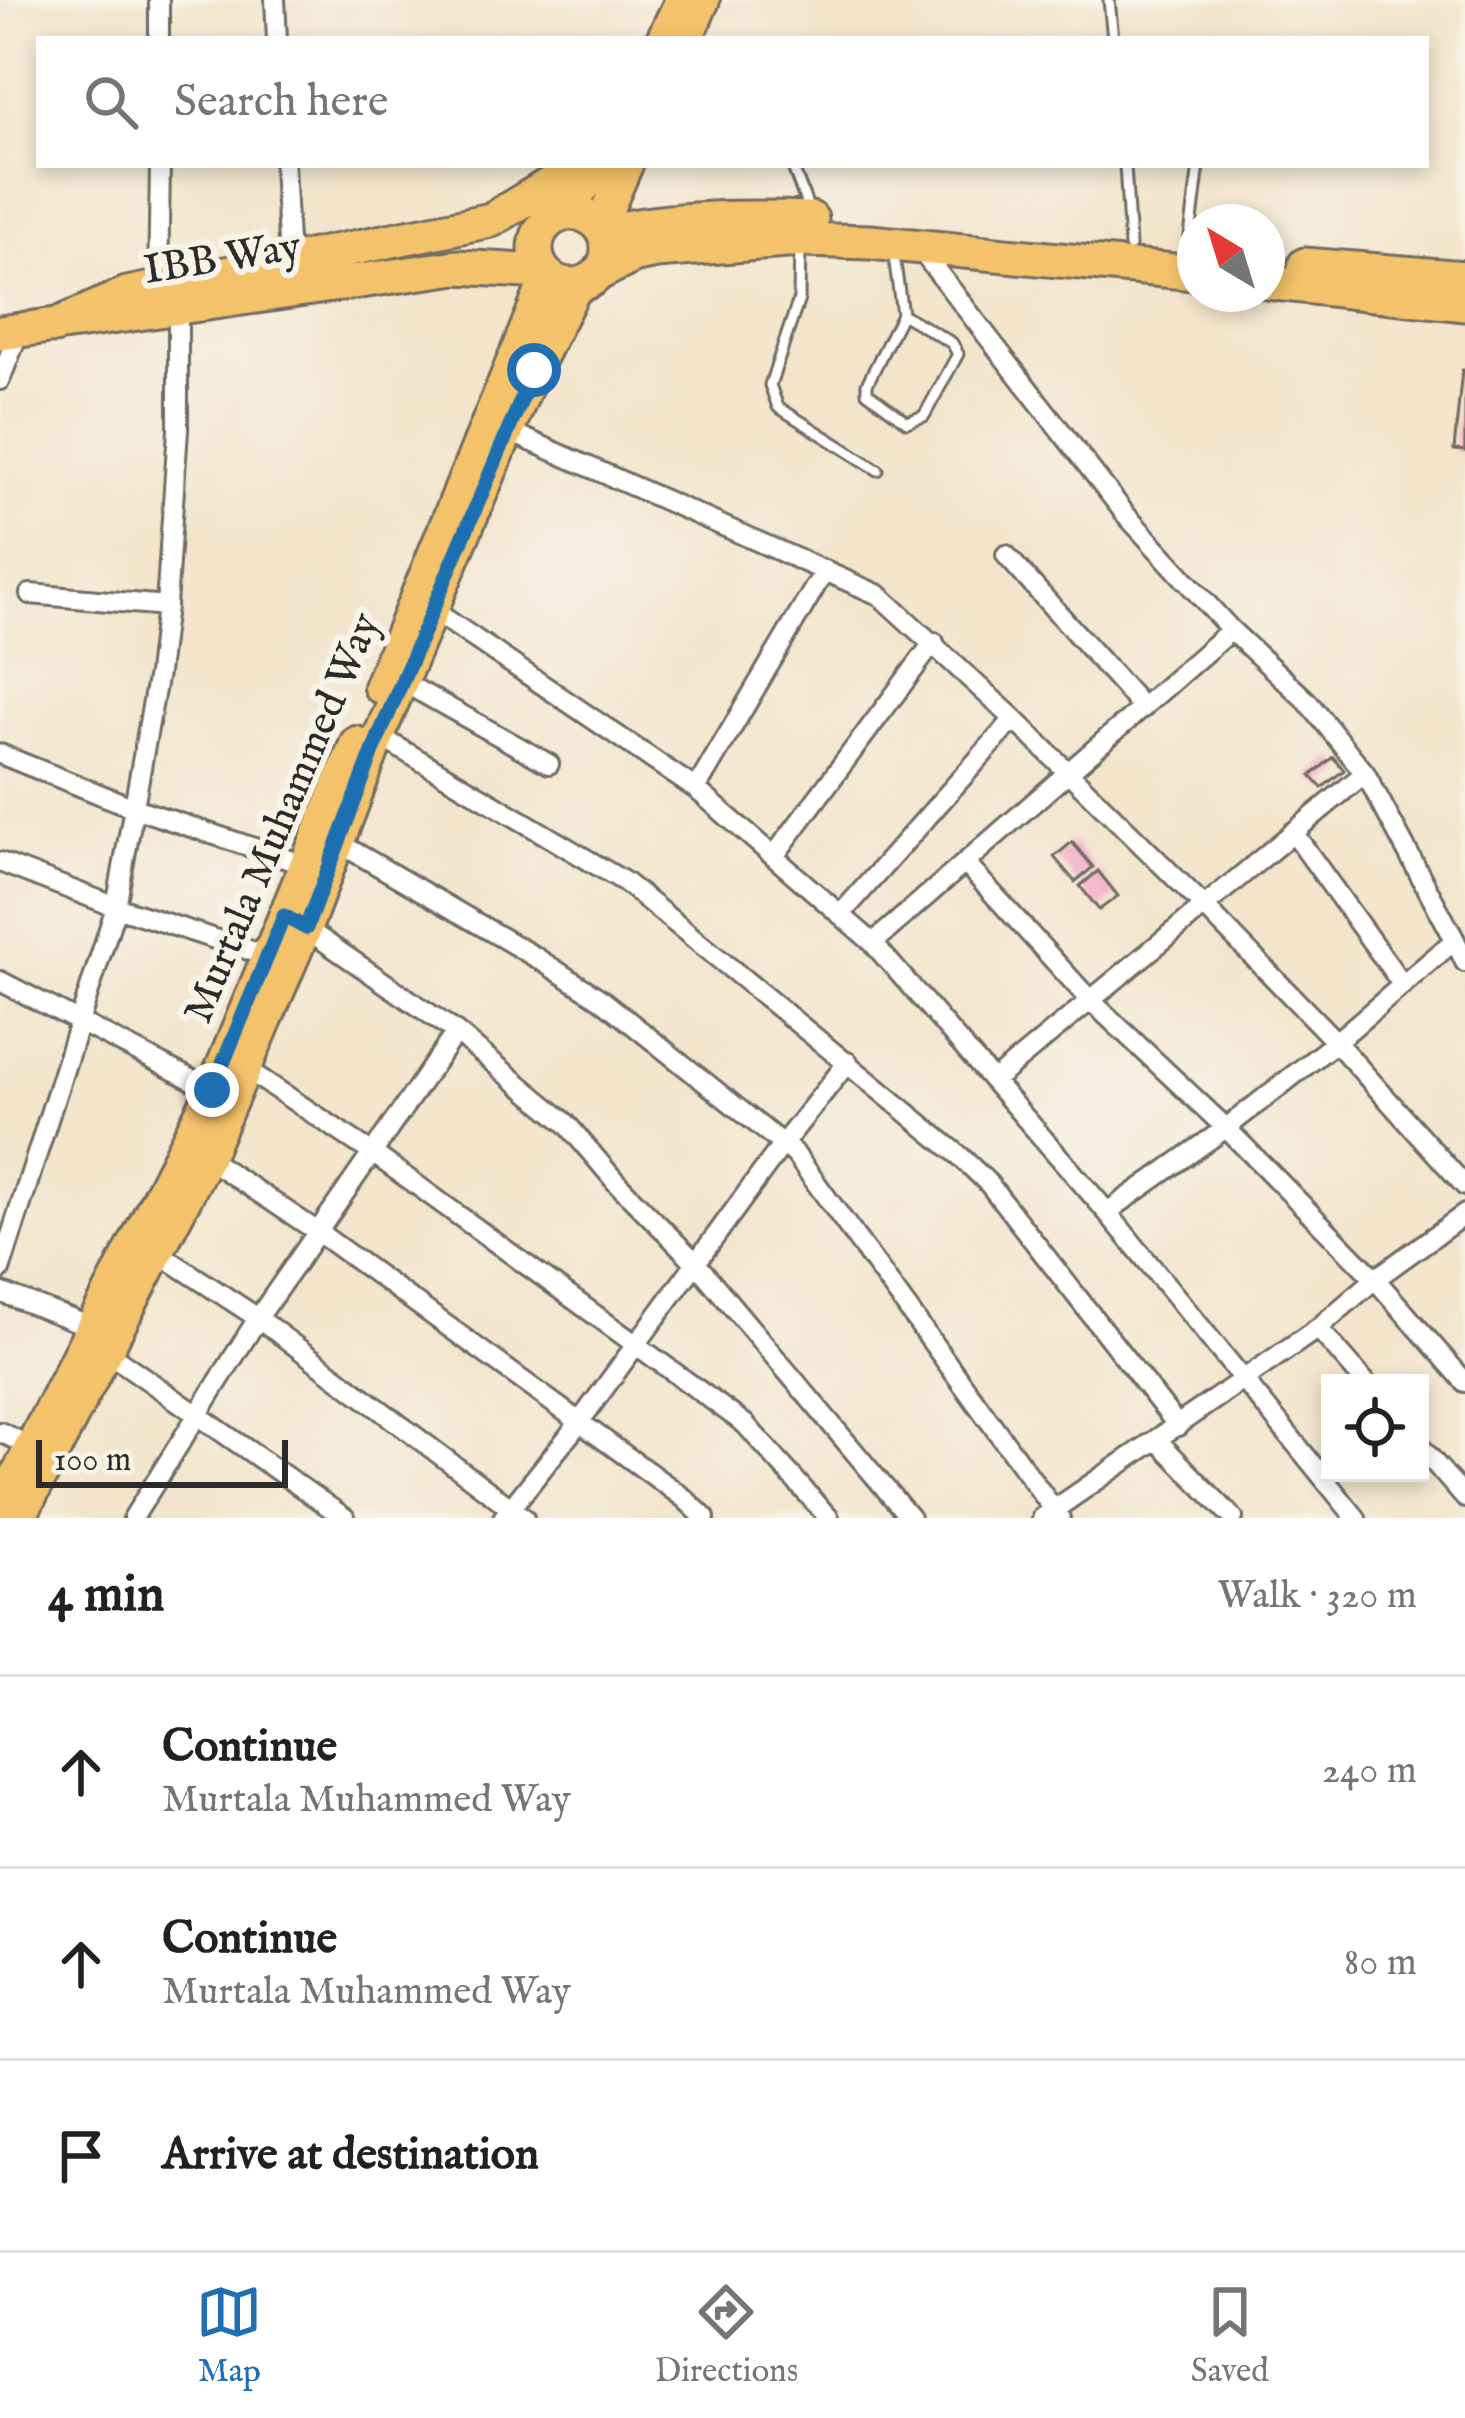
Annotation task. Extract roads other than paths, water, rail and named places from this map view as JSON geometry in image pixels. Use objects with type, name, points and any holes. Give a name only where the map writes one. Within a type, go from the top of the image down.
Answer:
[{"type":"highway","points":[[168,298],[290,261],[491,220],[569,168]]},
{"type":"highway","points":[[567,276],[608,254],[603,229],[588,216],[551,224],[537,260],[567,276],[656,250],[806,229],[983,239],[1177,258]]},
{"type":"highway","points":[[603,229],[756,218],[905,244],[983,239]]},
{"type":"highway","name":"IBB Way","points":[[457,267],[551,224]]},
{"type":"highway","points":[[1072,249],[1130,246],[1177,256]]},
{"type":"highway","points":[[1285,262],[1465,278]]},
{"type":"highway","name":"IBB Way","points":[[9,332],[55,326],[168,298],[457,267],[567,276]]},
{"type":"highway","points":[[1285,284],[1465,304]]},
{"type":"main road","points":[[663,36],[681,0]]},
{"type":"main road","points":[[688,36],[704,0]]},
{"type":"main road","points":[[551,224],[599,168]]},
{"type":"main road","points":[[603,229],[626,168]]},
{"type":"main road","name":"Murtala Muhammed Way","points":[[20,1518],[268,956],[295,922],[339,843],[379,736],[550,333],[567,276]]},
{"type":"main road","name":"Murtala Muhammed Way","points":[[0,1507],[32,1448],[157,1252],[206,1158],[246,1069],[295,922],[305,865],[567,276]]},
{"type":"street","points":[[158,0],[159,36]]},
{"type":"street","points":[[275,0],[277,36]]},
{"type":"street","points":[[0,1270],[9,1206],[116,907],[158,673],[178,430],[160,168]]},
{"type":"street","points":[[284,168],[290,261]]},
{"type":"street","points":[[905,244],[1126,515],[1231,630],[1307,701],[1366,773],[1465,962]]},
{"type":"street","points":[[0,380],[9,332]]},
{"type":"street","points":[[508,431],[879,595],[1015,719],[1205,907],[1336,1042],[1465,1186]]},
{"type":"street","points":[[1006,555],[1143,708]]},
{"type":"street","points":[[696,789],[825,570]]},
{"type":"street","points":[[30,594],[166,606]]},
{"type":"street","points":[[434,611],[696,789],[873,943],[1107,1212],[1356,1518]]},
{"type":"street","points":[[873,943],[1231,630]]},
{"type":"street","points":[[774,856],[934,642]]},
{"type":"street","points":[[403,682],[549,764]]},
{"type":"street","points":[[842,913],[1015,719]]},
{"type":"street","points":[[379,736],[625,882],[848,1062],[989,1184],[1178,1426]]},
{"type":"street","points":[[0,754],[134,808],[305,865]]},
{"type":"street","points":[[993,1081],[1366,773]]},
{"type":"street","points":[[1293,832],[1402,984]]},
{"type":"street","points":[[339,843],[602,1000],[782,1145],[808,1170],[1052,1516],[1318,1328],[1465,1214]]},
{"type":"street","points":[[0,863],[268,956]]},
{"type":"street","points":[[965,863],[1088,998],[1376,1279],[1465,1382]]},
{"type":"street","points":[[295,922],[456,1032],[566,1123],[695,1262],[910,1518]]},
{"type":"street","points":[[1107,1212],[1226,1128],[1455,940]]},
{"type":"street","points":[[0,981],[212,1090]]},
{"type":"street","points":[[141,1515],[195,1415],[258,1318],[456,1032]]},
{"type":"street","points":[[157,1252],[258,1318],[512,1515],[695,1262],[848,1062]]},
{"type":"street","points":[[246,1069],[374,1154],[745,1424],[829,1518]]},
{"type":"street","points":[[206,1158],[318,1232],[684,1498],[705,1518]]},
{"type":"street","points":[[0,1292],[100,1340],[195,1415],[345,1518]]},
{"type":"street","points":[[1318,1328],[1358,1374]]},
{"type":"street","points":[[0,1432],[32,1448]]},
{"type":"street","points":[[1158,1441],[1233,1518]]},
{"type":"street","points":[[1429,1456],[1465,1498]]},
{"type":"street","points":[[1328,1518],[1341,1501]]},
{"type":"lane","points":[[1109,0],[1113,36]]},
{"type":"lane","points":[[793,168],[806,229],[800,299],[770,385],[772,398],[778,407],[878,470]]},
{"type":"lane","points":[[1125,168],[1130,246]]},
{"type":"lane","points":[[1197,204],[1199,168]]},
{"type":"lane","points":[[902,314],[952,343],[958,354],[924,416],[907,422],[867,392],[902,314],[905,244]]}]
